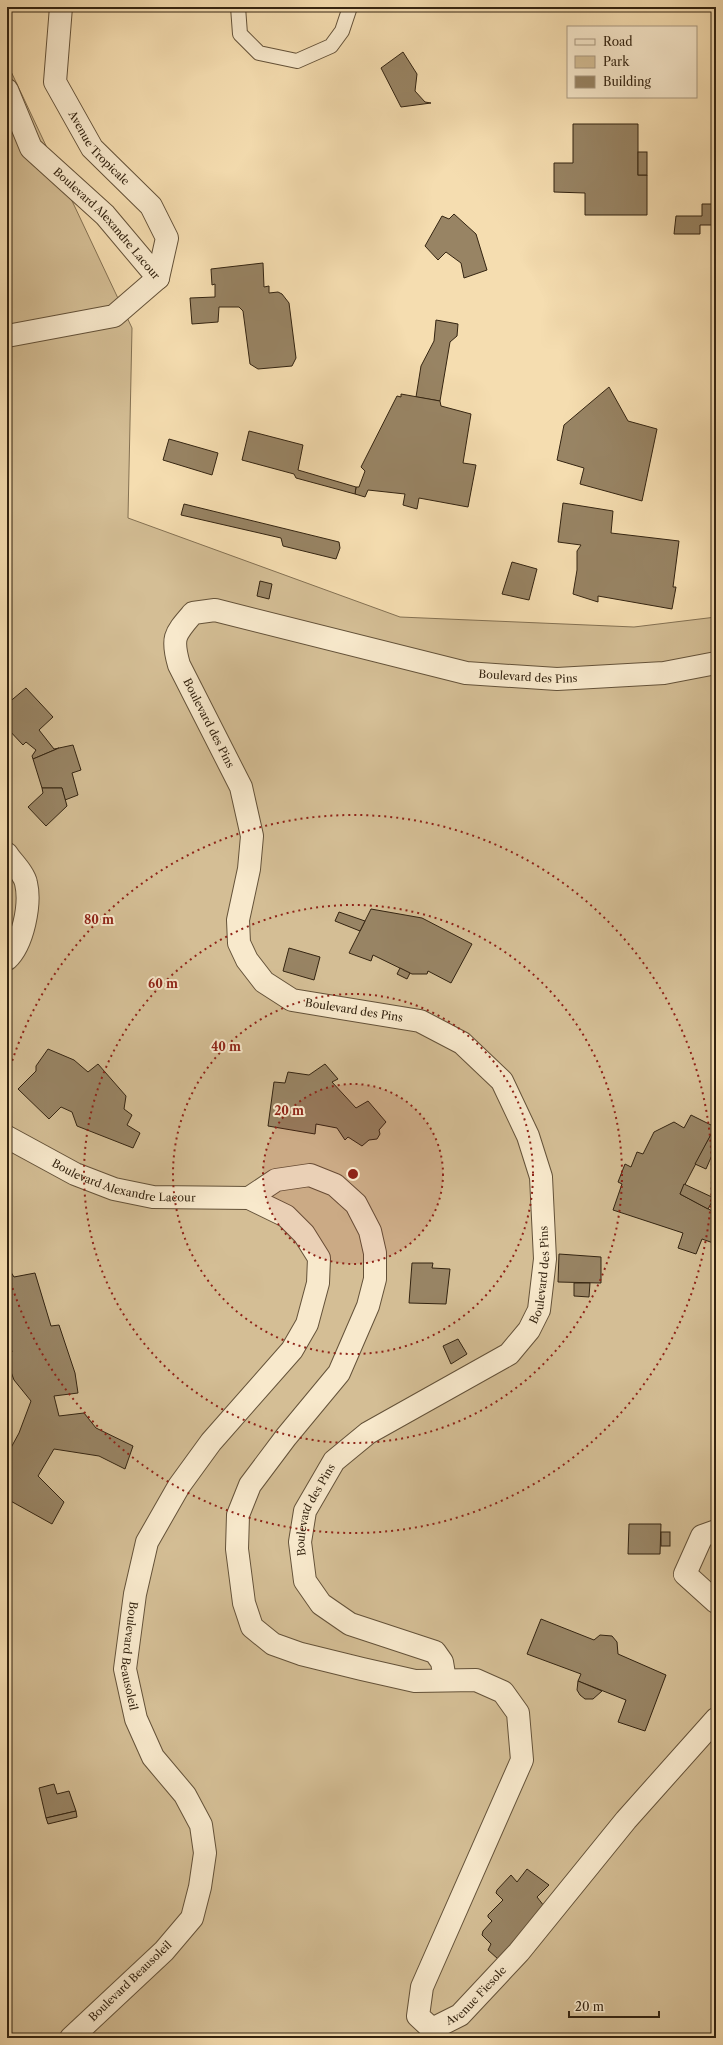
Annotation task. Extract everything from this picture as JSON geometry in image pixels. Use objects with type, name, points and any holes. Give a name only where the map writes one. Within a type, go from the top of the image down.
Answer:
[{"type":"street","name":"Avenue Tropicale","points":[[60,7],[55,82],[92,148],[151,206],[167,238],[158,278]]},
{"type":"street","name":"Boulevard Alexandre Lacour","points":[[7,90],[31,148],[105,215],[158,278],[114,316],[7,336]]},
{"type":"street","name":"Boulevard des Pins","points":[[445,1680],[442,1662],[435,1652],[350,1624],[321,1604],[305,1581],[300,1542],[305,1511],[334,1461],[368,1433],[509,1354],[529,1330],[539,1310],[545,1259],[541,1177],[528,1136],[502,1080],[462,1043],[420,1021],[292,1000],[264,982],[247,960],[239,943],[238,920],[249,869],[252,836],[241,787],[179,665],[174,648],[177,632],[193,613],[215,610],[466,673],[550,678],[664,673],[716,663]]},
{"type":"street","points":[[7,854],[26,882],[27,915],[14,953],[7,959]]},
{"type":"street","name":"Boulevard Alexandre Lacour","points":[[7,1137],[75,1174],[114,1189],[153,1197],[249,1198]]},
{"type":"street","points":[[249,1198],[276,1180],[310,1175],[335,1185],[356,1204],[370,1231],[375,1253],[375,1280],[368,1306],[339,1373],[286,1437],[250,1485],[238,1515],[237,1549],[244,1603],[252,1627],[273,1644],[301,1654],[415,1681],[445,1680]]},
{"type":"street","name":"Boulevard Beausoleil","points":[[71,2038],[164,1951],[192,1918],[200,1887],[205,1852],[202,1825],[185,1795],[153,1757],[136,1719],[125,1669],[135,1594],[147,1542],[179,1486],[211,1442],[292,1350],[307,1324],[318,1283],[319,1258],[304,1234],[286,1216],[249,1198]]},
{"type":"street","points":[[716,1531],[702,1536],[685,1574],[716,1602]]},
{"type":"street","name":"Avenue Fiesole","points":[[445,1680],[476,1680],[503,1692],[518,1713],[522,1760],[422,1987],[418,2016],[432,2029],[460,2015],[519,1952],[626,1820],[716,1719]]},
{"type":"lane","points":[[238,7],[240,34],[259,53],[297,61],[331,46],[342,31],[350,7]]},
{"type":"green space","points":[[7,63],[132,328],[128,518],[400,617],[634,627],[716,617],[716,2038],[7,2038]]},
{"type":"building","points":[[403,52],[417,74],[415,91],[425,102],[431,103],[401,107],[381,68]]},
{"type":"building","points":[[573,124],[638,124],[638,175],[647,175],[647,215],[585,215],[585,193],[554,192],[554,163],[573,163]]},
{"type":"building","points":[[638,152],[647,152],[647,175],[638,175]]},
{"type":"building","points":[[702,204],[716,204],[716,225],[700,225],[700,234],[674,234],[676,216],[702,216]]},
{"type":"building","points":[[454,214],[476,234],[487,270],[464,278],[461,263],[446,252],[438,260],[425,246],[442,216],[449,219]]},
{"type":"building","points":[[263,263],[264,287],[269,286],[269,293],[278,292],[282,294],[289,303],[296,358],[292,366],[258,369],[250,364],[243,311],[239,307],[219,307],[218,322],[192,324],[190,298],[215,297],[215,284],[212,285],[211,269]]},
{"type":"building","points":[[436,320],[458,324],[457,336],[450,342],[440,401],[416,397],[421,366],[434,341]]},
{"type":"building","points":[[609,387],[628,421],[657,429],[642,501],[580,484],[584,468],[557,460],[564,425]]},
{"type":"building","points":[[401,394],[440,401],[441,406],[471,414],[463,463],[476,465],[468,507],[419,498],[417,509],[403,505],[405,494],[368,490],[365,497],[355,494],[356,487],[359,487],[365,471],[361,467],[397,396],[401,397]]},
{"type":"building","points":[[249,431],[303,445],[298,470],[356,487],[355,494],[296,478],[294,474],[242,460]]},
{"type":"building","points":[[169,439],[218,453],[212,475],[163,460]]},
{"type":"building","points":[[563,503],[613,511],[611,533],[679,541],[673,587],[676,587],[672,609],[598,596],[598,602],[573,594],[577,570],[577,551],[581,545],[558,542]]},
{"type":"building","points":[[184,504],[339,542],[340,548],[336,559],[283,546],[281,538],[181,515]]},
{"type":"building","points":[[512,562],[537,569],[529,600],[502,594]]},
{"type":"building","points":[[260,581],[272,584],[269,599],[257,596]]},
{"type":"building","points":[[26,688],[53,717],[39,730],[54,749],[59,748],[33,759],[32,756],[36,750],[26,742],[23,745],[7,728],[7,704]]},
{"type":"building","points":[[73,745],[81,770],[72,773],[78,795],[65,800],[62,788],[42,788],[33,759],[59,748]]},
{"type":"building","points":[[42,788],[62,788],[67,806],[46,826],[28,807],[43,793]]},
{"type":"building","points":[[371,909],[422,918],[472,944],[451,983],[428,971],[427,974],[412,974],[373,955],[371,961],[349,953]]},
{"type":"building","points":[[339,912],[365,921],[360,931],[335,921]]},
{"type":"building","points":[[289,948],[320,957],[314,980],[283,971]]},
{"type":"building","points":[[400,968],[410,973],[407,979],[397,974]]},
{"type":"building","points":[[48,1049],[74,1060],[88,1072],[98,1064],[126,1096],[124,1109],[132,1115],[127,1125],[140,1133],[133,1148],[77,1126],[72,1112],[61,1107],[49,1119],[18,1089],[36,1071],[36,1066]]},
{"type":"building","points":[[325,1064],[338,1079],[332,1082],[356,1108],[368,1101],[386,1122],[379,1130],[380,1134],[377,1139],[369,1140],[362,1146],[348,1137],[345,1140],[337,1128],[316,1124],[315,1134],[268,1126],[274,1082],[285,1083],[288,1072],[309,1075]]},
{"type":"building","points":[[691,1115],[715,1127],[680,1194],[716,1213],[716,1244],[702,1239],[696,1254],[678,1248],[683,1233],[613,1210],[622,1184],[618,1182],[625,1164],[631,1167],[637,1152],[643,1154],[654,1132],[674,1122],[684,1128]]},
{"type":"building","points":[[715,1127],[716,1146],[706,1169],[695,1164]]},
{"type":"building","points":[[684,1184],[714,1198],[708,1209],[680,1194]]},
{"type":"building","points":[[559,1254],[601,1257],[601,1283],[558,1282]]},
{"type":"building","points":[[412,1263],[433,1263],[432,1268],[450,1269],[446,1304],[409,1303]]},
{"type":"building","points":[[7,1266],[14,1277],[35,1273],[51,1326],[59,1325],[75,1373],[78,1393],[54,1396],[59,1416],[84,1413],[96,1428],[133,1446],[125,1469],[99,1456],[54,1449],[38,1476],[64,1502],[52,1524],[7,1499],[7,1455],[19,1433],[31,1401],[14,1380],[7,1361],[7,1354],[12,1352],[9,1339],[7,1339]]},
{"type":"building","points":[[574,1283],[590,1283],[589,1297],[574,1296]]},
{"type":"building","points":[[458,1339],[467,1354],[451,1364],[443,1346]]},
{"type":"building","points":[[629,1524],[661,1524],[660,1554],[628,1554]]},
{"type":"building","points":[[661,1532],[670,1532],[670,1546],[661,1546]]},
{"type":"building","points":[[541,1619],[594,1640],[600,1635],[612,1636],[617,1642],[618,1654],[666,1675],[645,1731],[618,1722],[626,1700],[578,1681],[581,1674],[527,1654]]},
{"type":"building","points":[[578,1681],[602,1691],[593,1699],[585,1699],[577,1690]]},
{"type":"building","points":[[54,1784],[57,1794],[69,1791],[76,1811],[46,1818],[39,1788]]},
{"type":"building","points":[[76,1811],[77,1817],[48,1824],[46,1818]]},
{"type":"building","points":[[527,1869],[549,1885],[537,1897],[544,1906],[498,1959],[488,1950],[491,1944],[482,1935],[483,1931],[492,1921],[488,1915],[503,1900],[496,1893],[497,1890],[511,1875],[517,1882]]}]
